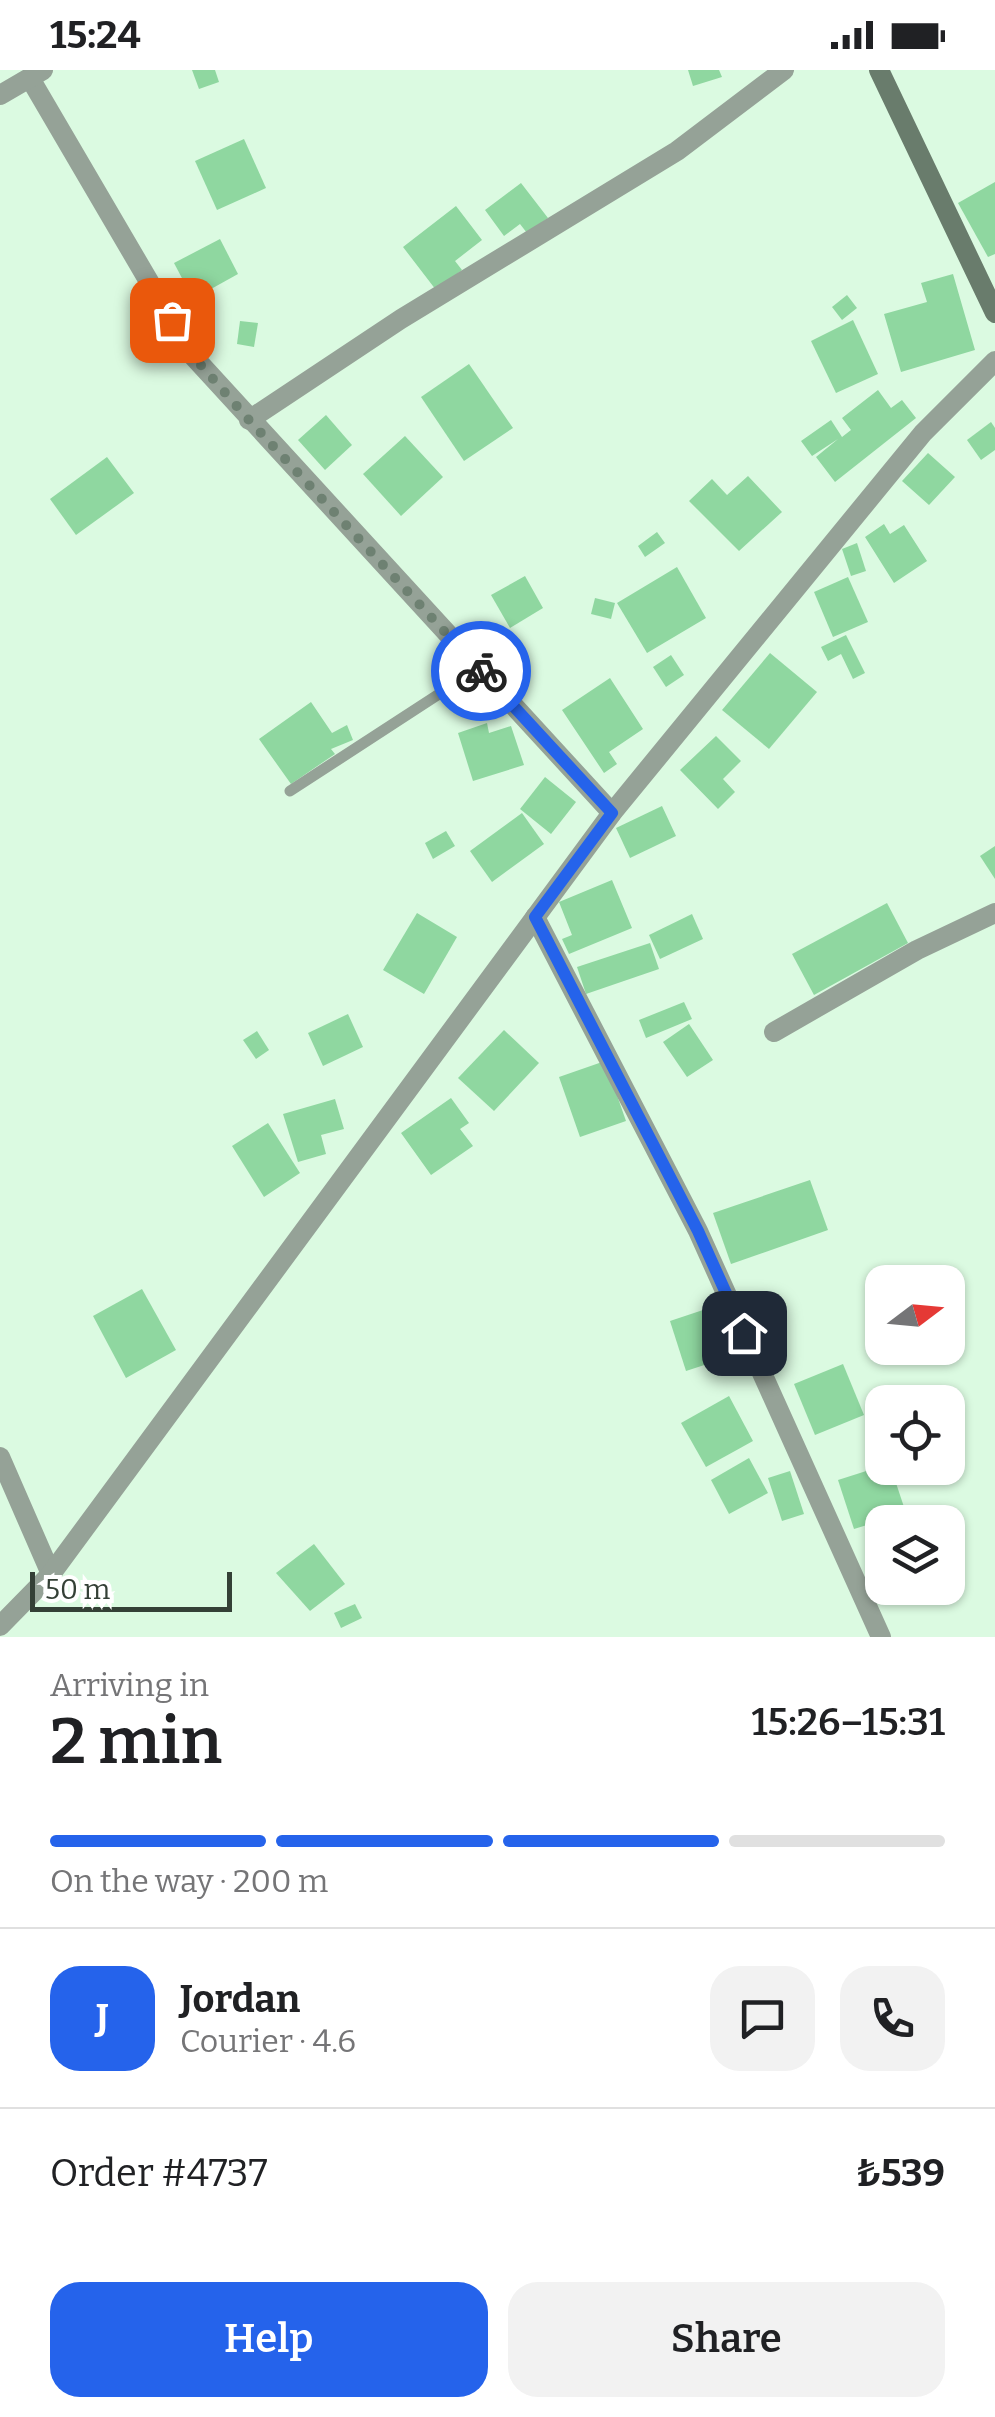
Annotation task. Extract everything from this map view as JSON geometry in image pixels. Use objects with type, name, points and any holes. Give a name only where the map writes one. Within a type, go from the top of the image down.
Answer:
[{"type":"street","points":[[249,420],[401,320],[677,151],[784,70]]},
{"type":"street","points":[[879,70],[995,314]]},
{"type":"street","points":[[0,94],[37,75],[192,355],[612,813]]},
{"type":"street","points":[[0,1626],[51,1574],[612,813],[923,433],[995,361]]},
{"type":"street","points":[[774,1032],[917,950],[995,913]]},
{"type":"street","points":[[535,917],[698,1231],[882,1637]]},
{"type":"street","points":[[0,1456],[51,1574]]},
{"type":"lane","points":[[290,790],[479,668]]},
{"type":"building","points":[[192,70],[215,70],[219,82],[199,89]]},
{"type":"building","points":[[688,70],[719,70],[722,77],[693,86]]},
{"type":"building","points":[[244,139],[266,188],[217,210],[195,161]]},
{"type":"building","points":[[995,182],[995,254],[988,257],[958,203]]},
{"type":"building","points":[[521,183],[548,218],[527,233],[520,224],[504,236],[485,210]]},
{"type":"building","points":[[456,206],[482,240],[455,261],[462,270],[436,290],[403,247]]},
{"type":"building","points":[[220,239],[238,274],[193,299],[174,263]]},
{"type":"building","points":[[953,274],[975,350],[901,372],[884,314],[927,302],[921,283]]},
{"type":"building","points":[[847,295],[857,308],[842,320],[832,307]]},
{"type":"building","points":[[853,320],[878,374],[836,393],[811,341]]},
{"type":"building","points":[[240,321],[258,323],[254,347],[237,344]]},
{"type":"building","points":[[469,364],[513,428],[464,461],[421,397]]},
{"type":"building","points":[[878,390],[891,408],[902,400],[916,418],[835,482],[816,457],[838,439],[812,456],[801,441],[831,420],[842,437],[851,430],[842,418]]},
{"type":"building","points":[[326,415],[352,445],[325,470],[298,440]]},
{"type":"building","points":[[991,422],[995,428],[995,450],[981,460],[967,440]]},
{"type":"building","points":[[405,436],[443,477],[401,516],[363,474]]},
{"type":"building","points":[[928,453],[955,477],[929,505],[902,481]]},
{"type":"building","points":[[107,457],[134,493],[76,535],[50,499]]},
{"type":"building","points":[[748,476],[782,512],[739,551],[689,501],[712,479],[727,495]]},
{"type":"building","points":[[884,524],[890,534],[904,525],[927,561],[894,583],[865,537]]},
{"type":"building","points":[[657,532],[665,543],[645,557],[638,546]]},
{"type":"building","points":[[857,543],[866,571],[851,576],[842,549]]},
{"type":"building","points":[[677,567],[706,618],[647,653],[617,603]]},
{"type":"building","points":[[525,576],[543,608],[510,628],[491,595]]},
{"type":"building","points":[[848,577],[868,622],[833,637],[814,592]]},
{"type":"building","points":[[595,598],[615,603],[611,619],[591,614]]},
{"type":"building","points":[[846,635],[865,673],[853,679],[841,654],[828,661],[821,647]]},
{"type":"building","points":[[770,653],[817,692],[769,749],[722,710]]},
{"type":"building","points":[[671,655],[684,675],[666,687],[653,667]]},
{"type":"building","points":[[610,678],[643,729],[609,752],[617,764],[604,773],[562,710]]},
{"type":"building","points":[[311,702],[332,733],[347,725],[353,740],[331,749],[335,754],[291,784],[259,739]]},
{"type":"building","points":[[487,723],[489,733],[511,726],[524,765],[473,781],[458,733]]},
{"type":"building","points":[[716,736],[741,761],[723,779],[735,792],[718,809],[680,770]]},
{"type":"building","points":[[545,777],[576,802],[551,834],[520,809]]},
{"type":"building","points":[[662,806],[676,836],[630,858],[616,828]]},
{"type":"building","points":[[522,813],[544,844],[492,882],[470,851]]},
{"type":"building","points":[[446,831],[455,846],[433,859],[425,843]]},
{"type":"building","points":[[995,846],[995,879],[980,856]]},
{"type":"building","points":[[612,880],[632,928],[569,954],[562,939],[572,935],[559,902]]},
{"type":"building","points":[[887,903],[908,943],[814,995],[792,954]]},
{"type":"building","points":[[417,913],[457,937],[424,994],[383,970]]},
{"type":"building","points":[[692,914],[703,939],[660,959],[649,935]]},
{"type":"building","points":[[650,943],[659,969],[586,994],[577,967]]},
{"type":"building","points":[[684,1002],[692,1019],[646,1038],[639,1020]]},
{"type":"building","points":[[348,1014],[363,1047],[323,1066],[308,1033]]},
{"type":"building","points":[[689,1024],[713,1060],[687,1077],[663,1042]]},
{"type":"building","points":[[504,1030],[539,1063],[494,1111],[458,1078]]},
{"type":"building","points":[[257,1031],[269,1050],[256,1059],[243,1040]]},
{"type":"building","points":[[605,1061],[626,1121],[580,1137],[559,1077]]},
{"type":"building","points":[[451,1098],[469,1123],[460,1129],[473,1146],[431,1175],[401,1133]]},
{"type":"building","points":[[335,1099],[344,1129],[321,1135],[326,1154],[298,1162],[283,1114]]},
{"type":"building","points":[[268,1123],[300,1173],[264,1197],[232,1146]]},
{"type":"building","points":[[810,1180],[828,1230],[731,1264],[713,1213]]},
{"type":"building","points":[[142,1289],[176,1350],[126,1378],[93,1316]]},
{"type":"building","points":[[715,1306],[732,1356],[686,1371],[670,1321]]},
{"type":"building","points":[[843,1364],[864,1415],[815,1435],[794,1384]]},
{"type":"building","points":[[729,1396],[753,1441],[706,1467],[681,1423]]},
{"type":"building","points":[[749,1458],[768,1493],[729,1514],[711,1480]]},
{"type":"building","points":[[790,1471],[804,1514],[782,1521],[768,1478]]},
{"type":"building","points":[[865,1471],[865,1485],[897,1485],[903,1505],[865,1505],[865,1526],[854,1529],[838,1480]]},
{"type":"building","points":[[314,1544],[345,1584],[310,1611],[276,1573]]},
{"type":"building","points":[[355,1604],[362,1618],[341,1628],[334,1613]]},
{"type":"way so far","points":[[172,320],[192,355],[249,420],[481,671]]},
{"type":"route","points":[[481,671],[612,813],[535,917],[698,1231],[744,1333]]}]
